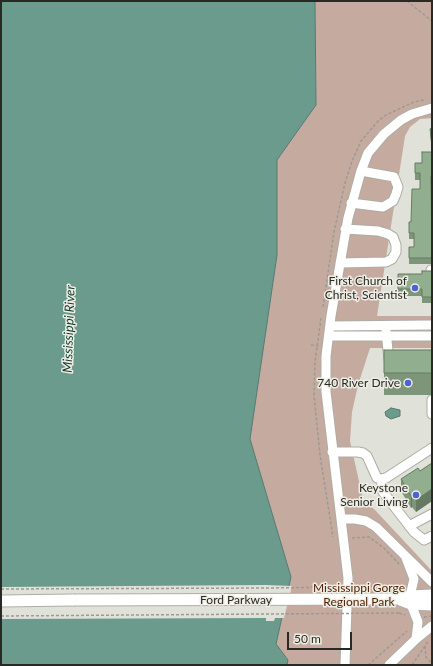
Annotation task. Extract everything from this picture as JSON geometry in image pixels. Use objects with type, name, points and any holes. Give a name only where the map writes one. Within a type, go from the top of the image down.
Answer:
[{"type":"main road","name":"Ford Parkway","points":[[1,601],[410,600],[432,595]]},
{"type":"main road","name":"Ford Parkway","points":[[410,600],[432,605]]},
{"type":"street","points":[[345,665],[348,578],[326,392],[329,331],[351,203],[368,154],[394,125],[431,104]]},
{"type":"street","points":[[351,203],[383,207],[393,201],[396,194],[398,187],[394,177],[361,171]]},
{"type":"street","points":[[340,263],[386,262],[392,259],[396,252],[396,245],[393,237],[388,234],[378,231],[346,229]]},
{"type":"street","points":[[329,331],[384,326],[432,326]]},
{"type":"street","points":[[384,326],[387,336],[390,362],[397,362]]},
{"type":"street","points":[[329,331],[387,336],[432,336]]},
{"type":"street","points":[[432,400],[432,414]]},
{"type":"street","points":[[332,452],[363,453],[367,456],[377,478],[381,479],[386,478],[432,448]]},
{"type":"street","points":[[381,479],[383,492],[410,526],[424,540],[432,536]]},
{"type":"street","points":[[410,526],[432,514]]},
{"type":"street","points":[[342,519],[366,521],[376,527],[432,582]]},
{"type":"street","points":[[404,555],[414,579],[410,600],[417,617],[418,628],[416,639]]},
{"type":"street","points":[[389,665],[432,626]]},
{"type":"path","points":[[407,1],[432,21]]},
{"type":"path","points":[[414,102],[431,104]]},
{"type":"path","points":[[311,345],[317,346],[314,395],[315,412],[320,455],[334,540]]},
{"type":"path","points":[[356,538],[369,537],[384,548],[402,568]]},
{"type":"path","points":[[1,589],[404,585]]},
{"type":"path","points":[[1,616],[399,613],[417,617],[432,616]]},
{"type":"path","points":[[368,665],[407,632],[409,624]]},
{"type":"path","points":[[412,665],[432,638]]},
{"type":"path","points":[[425,646],[426,657],[432,664]]},
{"type":"green space","name":"Mississippi Gorge Regional Park","points":[[315,1],[432,1],[432,118],[420,119],[410,127],[405,136],[377,316],[432,316],[432,348],[370,348],[358,385],[352,412],[350,441],[363,499],[432,571],[432,665],[287,665],[288,660],[276,644],[291,577],[250,439],[277,255],[277,160],[316,105]]},
{"type":"water","name":"Mississippi River","points":[[1,1],[315,1],[316,105],[277,160],[277,255],[250,439],[291,577],[276,644],[288,660],[287,665],[1,665]]},
{"type":"water","points":[[391,408],[400,410],[400,416],[391,419],[386,416],[385,412]]},
{"type":"pier","points":[[292,586],[284,618],[275,618],[274,621],[266,621],[266,618],[1,619],[1,587]]},
{"type":"building","points":[[432,128],[432,142],[430,129]]},
{"type":"building","points":[[422,152],[432,152],[432,258],[409,258],[409,247],[414,247],[414,233],[409,233],[409,222],[411,222],[412,189],[420,189],[420,173],[415,173],[415,163],[422,163]]},
{"type":"building","name":"First Church of Christ, Scientist","points":[[422,271],[432,271],[432,297],[422,297],[422,289],[398,289],[398,274],[422,274]]},
{"type":"building","points":[[384,350],[432,350],[432,373],[384,373]]},
{"type":"building","points":[[432,463],[432,489],[416,500],[412,495],[411,496],[401,479],[418,468],[420,471]]},
{"type":"place","name":"First Church of Christ, Scientist","points":[[415,288]]},
{"type":"place","name":"740 River Drive","points":[[408,383]]},
{"type":"place","name":"Keystone Senior Living","points":[[416,495]]}]
